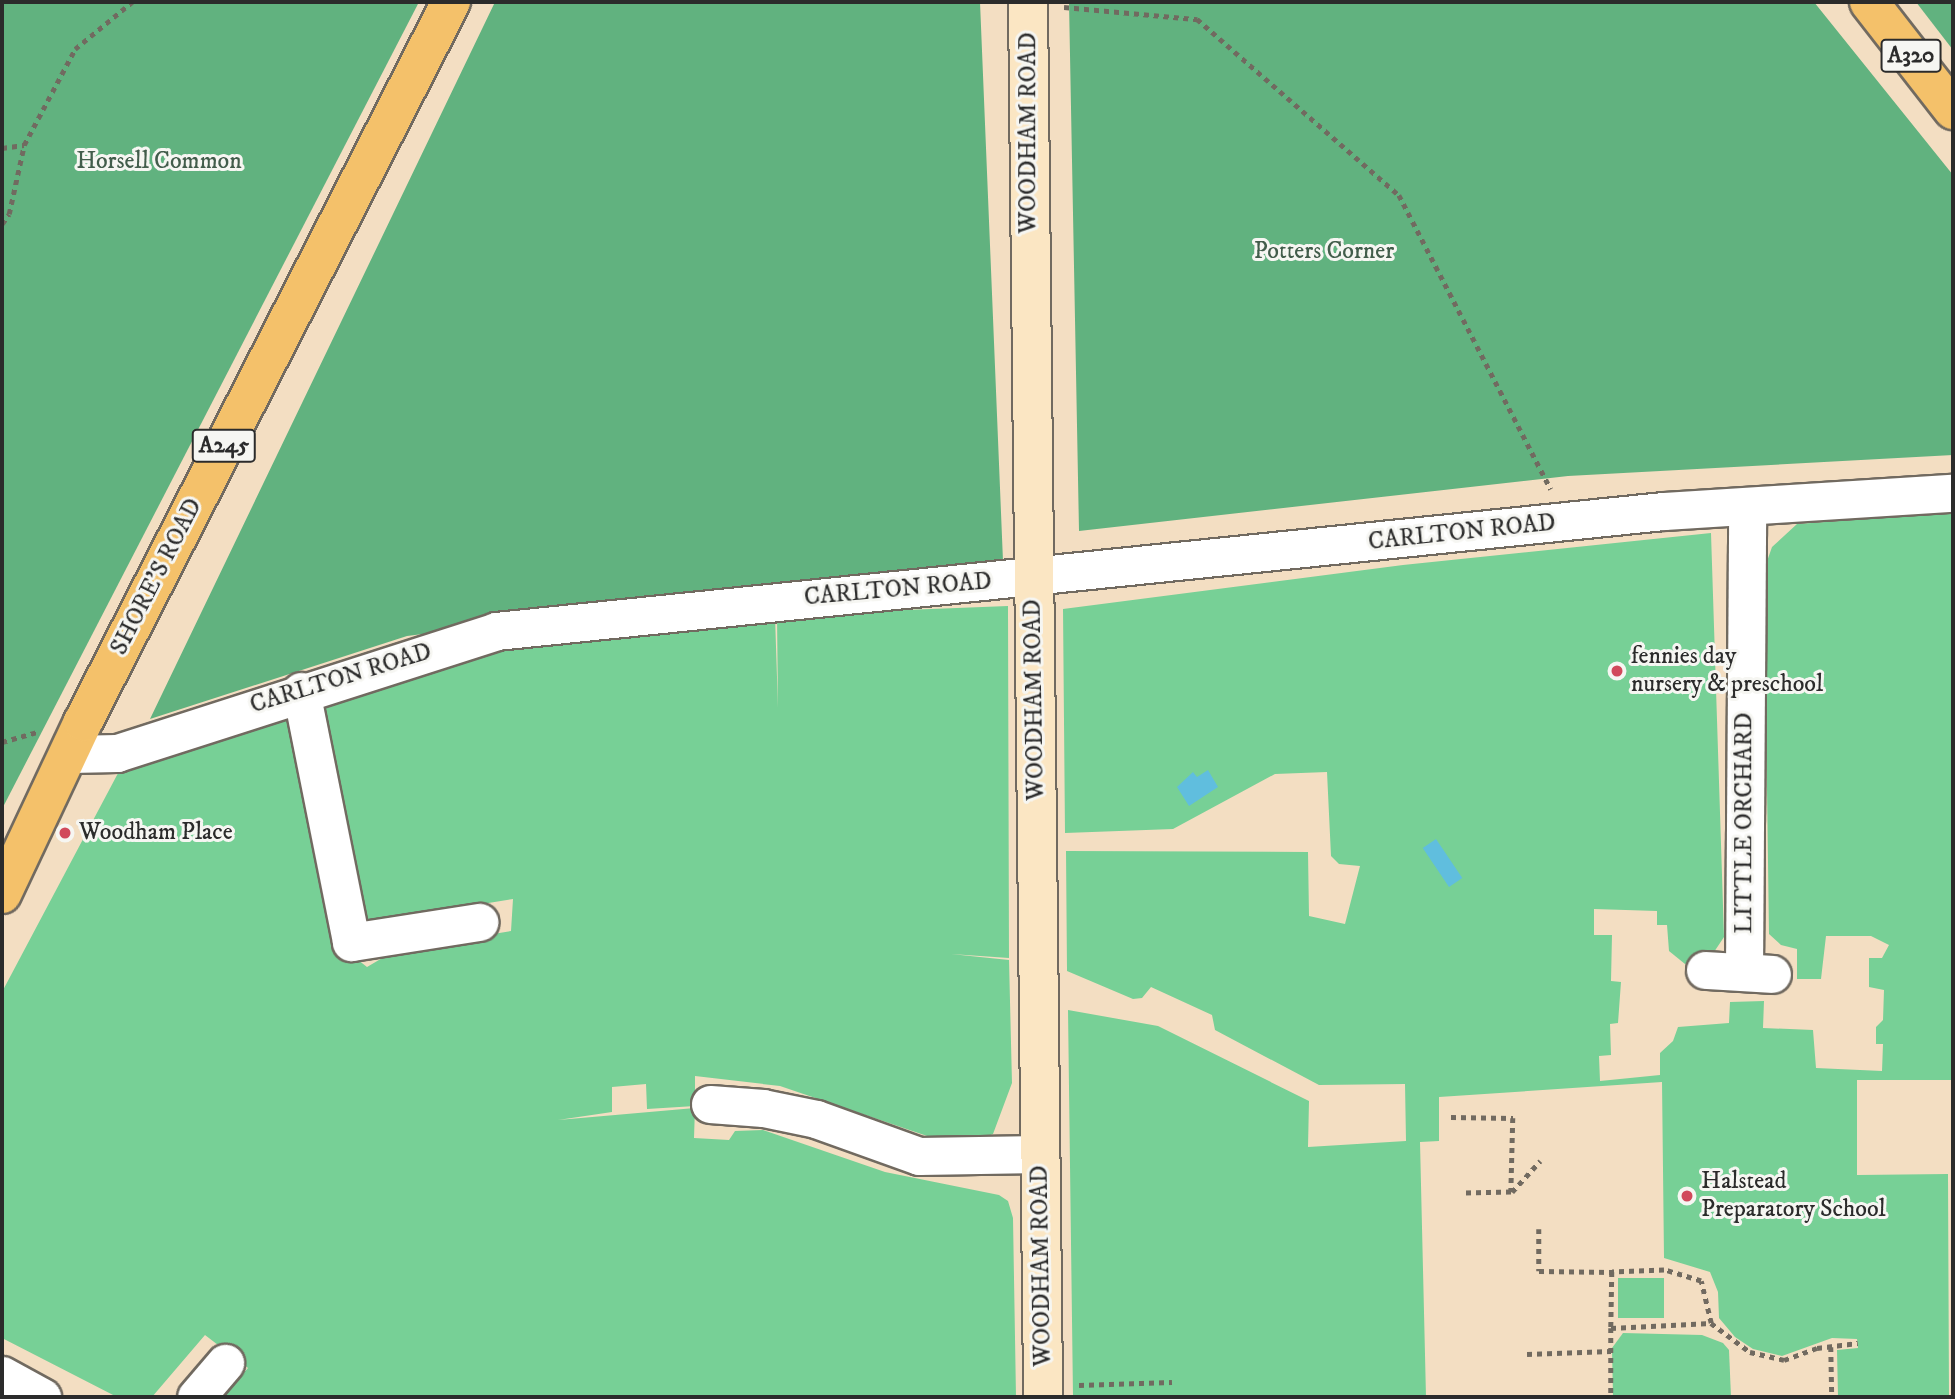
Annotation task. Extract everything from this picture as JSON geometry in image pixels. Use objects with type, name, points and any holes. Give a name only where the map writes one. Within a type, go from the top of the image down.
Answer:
[{"type":"main road","name":"SHORE'S ROAD","points":[[2,894],[69,754],[451,2]]},
{"type":"main road","name":"A320","points":[[1869,2],[1953,110]]},
{"type":"street","name":"WOODHAM ROAD","points":[[1028,3],[1043,1390]]},
{"type":"street","name":"CARLTON ROAD","points":[[69,754],[117,752],[300,691],[496,631],[1567,522],[1953,494]]},
{"type":"street","name":"LITTLE ORCHARD","points":[[1705,970],[1758,972],[1747,508]]},
{"type":"street","points":[[300,691],[351,942],[480,922]]},
{"type":"street","points":[[710,1104],[763,1108],[816,1119],[919,1156],[1041,1154]]},
{"type":"street","points":[[196,1397],[225,1363]]},
{"type":"street","points":[[2,1375],[41,1397]]},
{"type":"path","points":[[2,223],[9,214],[24,145],[75,49],[132,2]]},
{"type":"path","points":[[1028,3],[1197,19],[1399,195],[1567,522]]},
{"type":"path","points":[[2,148],[24,145]]},
{"type":"path","points":[[1451,1117],[1513,1118],[1511,1192]]},
{"type":"path","points":[[1465,1193],[1511,1192],[1540,1161]]},
{"type":"path","points":[[1539,1229],[1539,1271],[1664,1270],[1701,1281],[1711,1323]]},
{"type":"path","points":[[1611,1397],[1612,1272]]},
{"type":"path","points":[[1611,1328],[1711,1323],[1750,1352],[1784,1360],[1831,1347],[1858,1343]]},
{"type":"path","points":[[1831,1347],[1832,1397]]},
{"type":"path","points":[[1527,1354],[1611,1351]]},
{"type":"path","points":[[1043,1390],[1172,1382]]},
{"type":"green space","name":"Horsell Common","points":[[2,2],[419,2],[2,809]]},
{"type":"green space","points":[[495,2],[980,2],[1003,561],[407,636],[150,719]]},
{"type":"green space","name":"Potters Corner","points":[[1069,2],[1814,2],[1953,175],[1953,455],[1568,476],[1079,531]]},
{"type":"green space","points":[[1916,2],[1953,2],[1953,50]]},
{"type":"green space","points":[[1953,513],[1953,1080],[1857,1080],[1857,1175],[1948,1174],[1949,1397],[1838,1397],[1837,1350],[1858,1348],[1857,1339],[1832,1338],[1782,1356],[1753,1349],[1735,1337],[1719,1318],[1718,1292],[1710,1272],[1664,1258],[1662,1082],[1439,1097],[1439,1141],[1420,1142],[1426,1397],[1073,1397],[1068,1010],[1158,1026],[1309,1101],[1308,1147],[1406,1141],[1405,1084],[1319,1085],[1215,1030],[1212,1015],[1151,987],[1142,998],[1133,999],[1067,971],[1066,851],[1308,852],[1309,916],[1345,924],[1360,866],[1339,864],[1331,856],[1327,772],[1275,774],[1173,829],[1065,833],[1063,609],[1403,565],[1711,533],[1724,937],[1714,952],[1685,964],[1669,951],[1667,925],[1657,925],[1657,911],[1594,909],[1594,935],[1612,935],[1611,981],[1621,982],[1618,1023],[1610,1024],[1611,1055],[1599,1056],[1600,1081],[1660,1075],[1660,1053],[1673,1041],[1678,1027],[1729,1023],[1730,1002],[1764,1001],[1763,1028],[1813,1030],[1816,1068],[1882,1071],[1883,1044],[1876,1044],[1876,1027],[1883,1020],[1884,990],[1869,987],[1869,958],[1882,958],[1889,945],[1871,936],[1826,936],[1821,979],[1797,979],[1797,949],[1781,945],[1769,934],[1764,570],[1772,547],[1797,524]]},
{"type":"green space","points":[[1008,606],[1009,958],[951,954],[1009,960],[1012,1083],[993,1134],[976,1141],[933,1138],[780,1086],[695,1076],[695,1106],[647,1109],[646,1084],[612,1087],[612,1112],[558,1120],[695,1108],[694,1138],[729,1140],[735,1131],[763,1130],[885,1172],[999,1195],[1008,1201],[1013,1218],[1016,1397],[222,1397],[248,1368],[205,1335],[152,1397],[117,1397],[2,1338],[2,992],[125,760],[292,707],[334,941],[367,967],[396,950],[511,931],[513,899],[365,923],[314,700],[489,649],[775,616],[778,708],[777,615]]},
{"type":"green space","points":[[1618,1278],[1664,1278],[1664,1318],[1618,1318]]},
{"type":"green space","points":[[1623,1333],[1702,1335],[1723,1343],[1729,1350],[1731,1397],[1613,1397],[1612,1348]]},
{"type":"water","points":[[1208,770],[1218,787],[1189,806],[1177,787],[1193,772],[1197,777]]},
{"type":"water","points":[[1436,839],[1462,878],[1449,887],[1423,848]]},
{"type":"place","name":"fennies day nursery & preschool","points":[[1617,671]]},
{"type":"place","name":"Woodham Place","points":[[65,833]]},
{"type":"place","name":"Halstead Preparatory School","points":[[1687,1196]]}]
